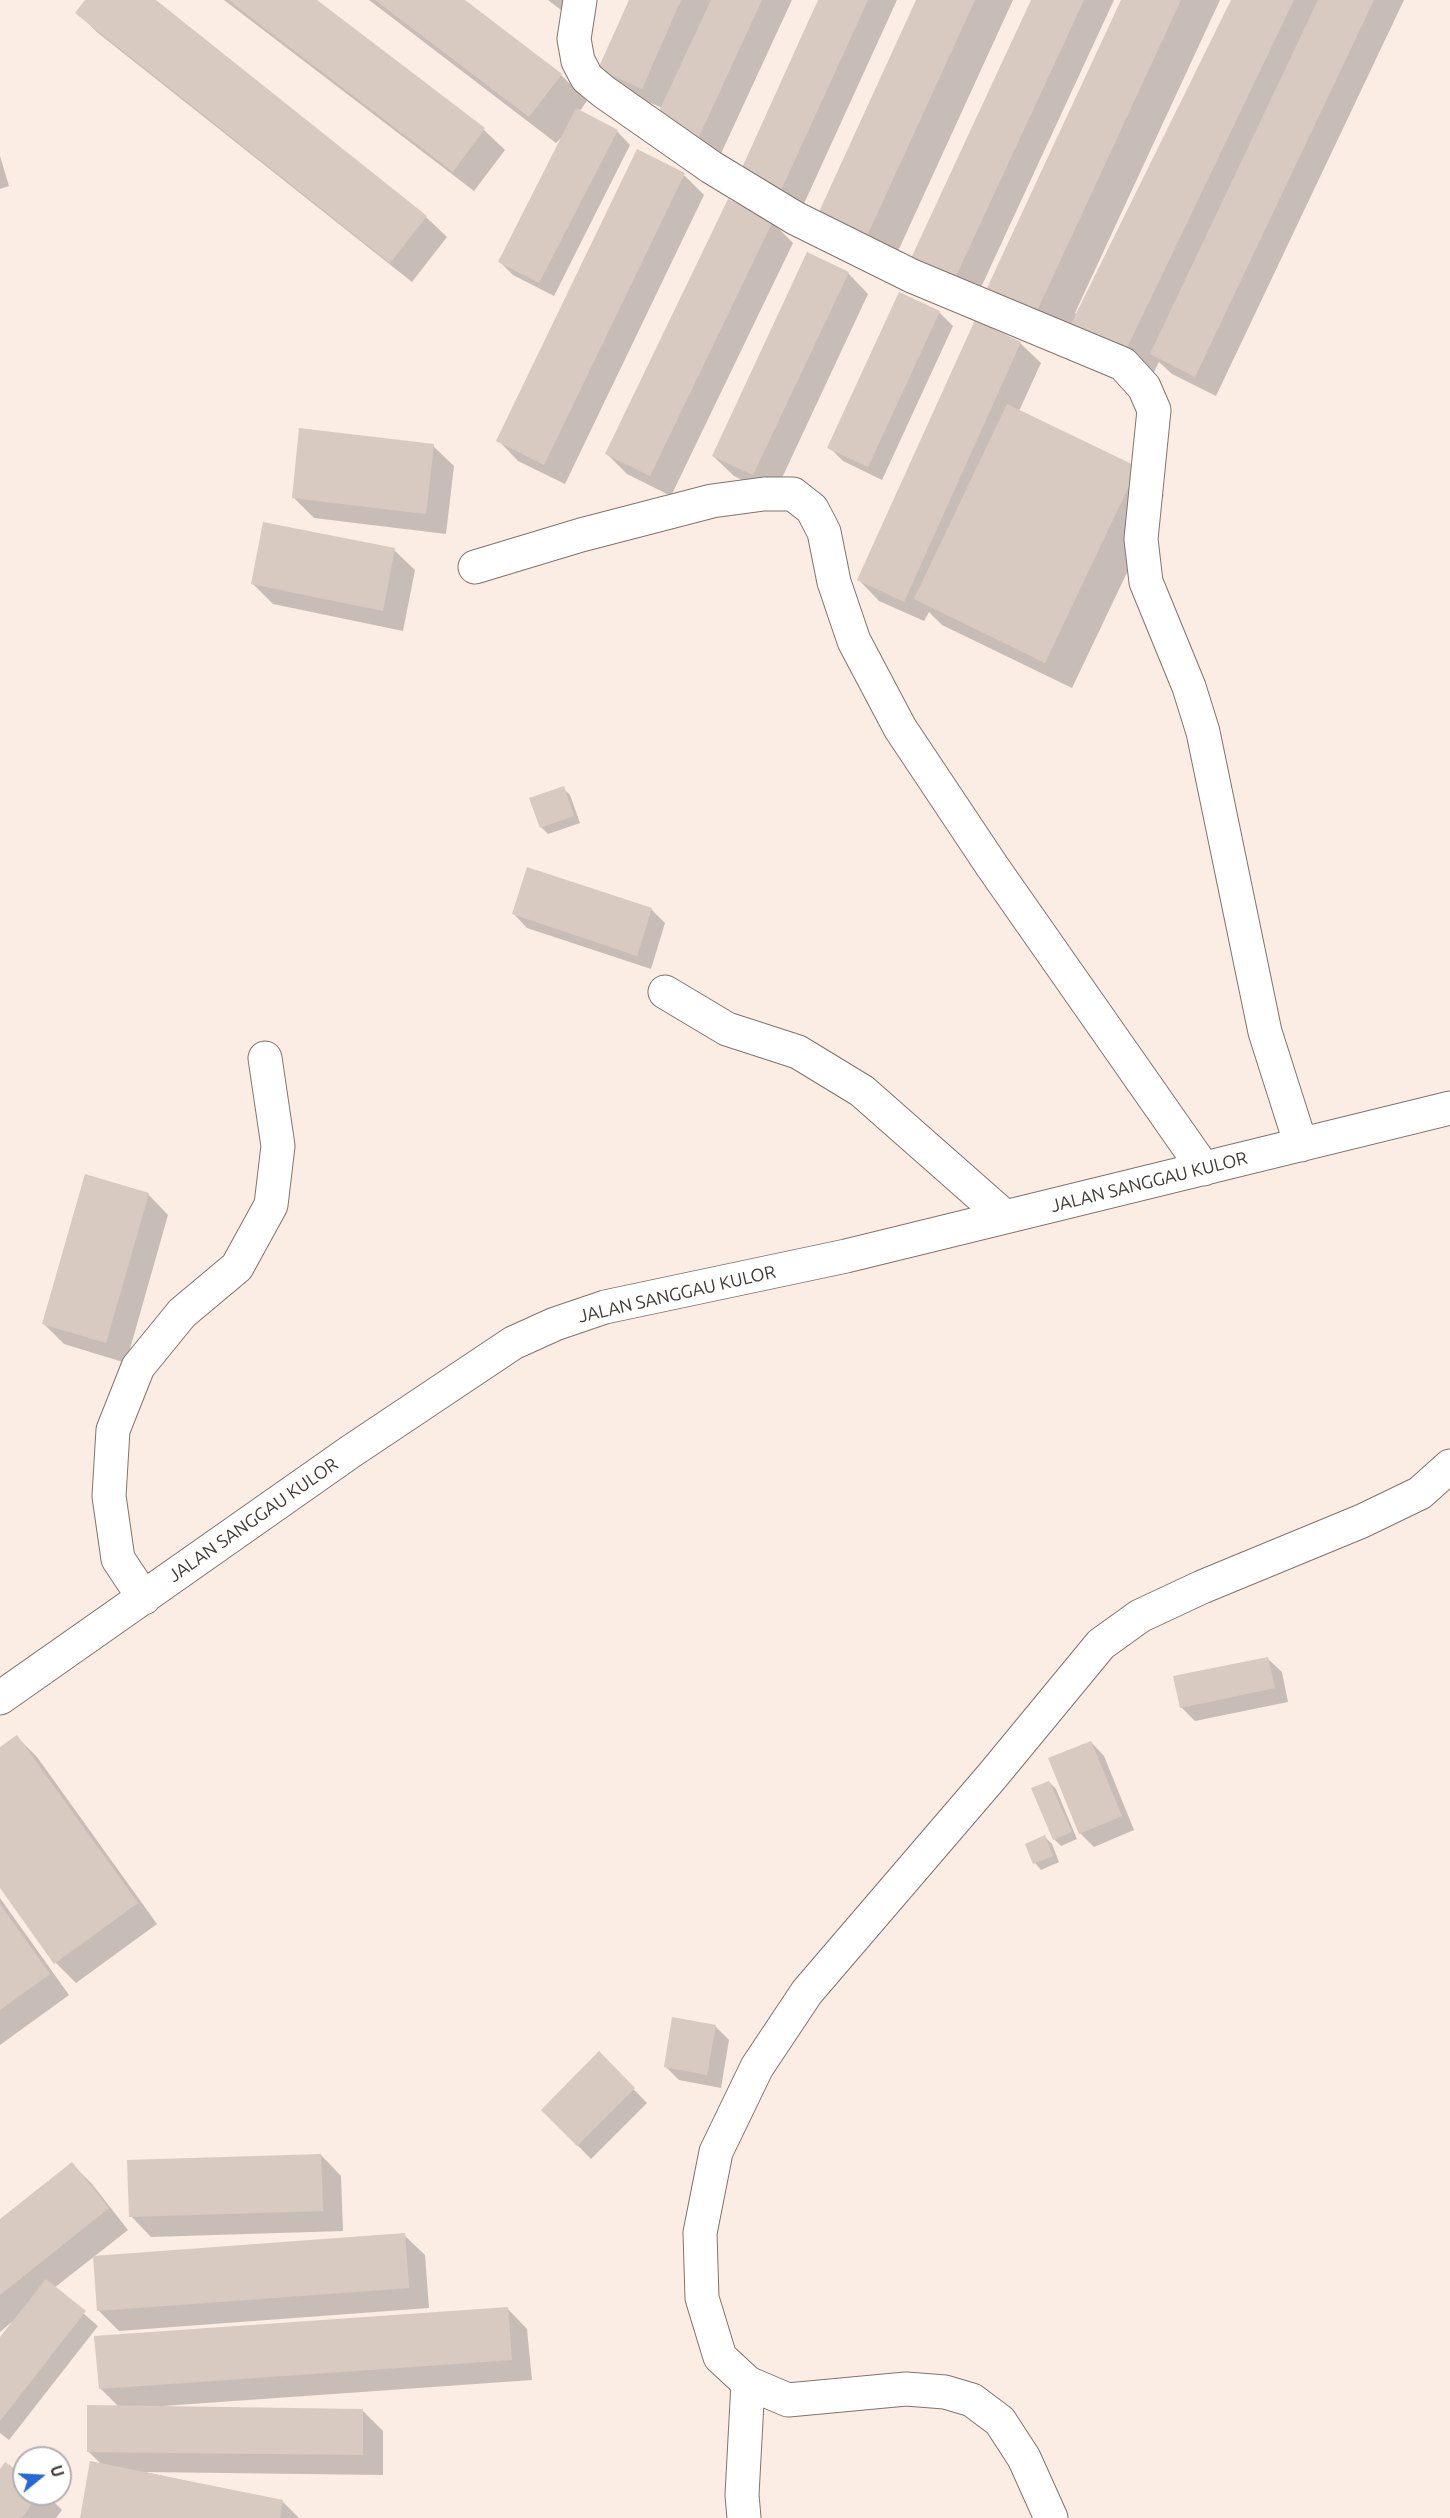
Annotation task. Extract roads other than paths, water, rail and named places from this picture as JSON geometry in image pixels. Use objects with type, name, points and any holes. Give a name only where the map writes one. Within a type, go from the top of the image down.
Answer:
[{"type":"street","points":[[580,0],[574,39],[578,61],[587,78],[711,167],[795,218],[912,276],[1123,364],[1144,387],[1154,410],[1141,539],[1146,582],[1189,687],[1203,732],[1264,1032],[1301,1145]]},
{"type":"street","points":[[475,567],[581,535],[712,501],[764,494],[793,494],[806,504],[812,509],[824,532],[834,582],[854,641],[900,728],[992,866],[1204,1169]]},
{"type":"street","points":[[665,992],[726,1029],[798,1052],[862,1091],[1005,1217]]},
{"type":"street","points":[[144,1598],[118,1559],[109,1496],[113,1430],[138,1367],[182,1313],[237,1267],[271,1205],[278,1146],[265,1058]]},
{"type":"street","name":"JALAN SANGGAU KULOR","points":[[0,1698],[350,1452],[513,1343],[555,1324],[606,1307],[846,1256],[1450,1108]]},
{"type":"street","points":[[1051,2518],[1024,2458],[1000,2421],[972,2400],[945,2392],[906,2389],[788,2400],[748,2383],[720,2357],[702,2298],[700,2233],[716,2152],[757,2067],[807,1992],[986,1784],[1101,1644],[1150,1611],[1362,1521],[1419,1493],[1450,1466]]},
{"type":"street","points":[[744,2518],[742,2494],[748,2383]]}]
